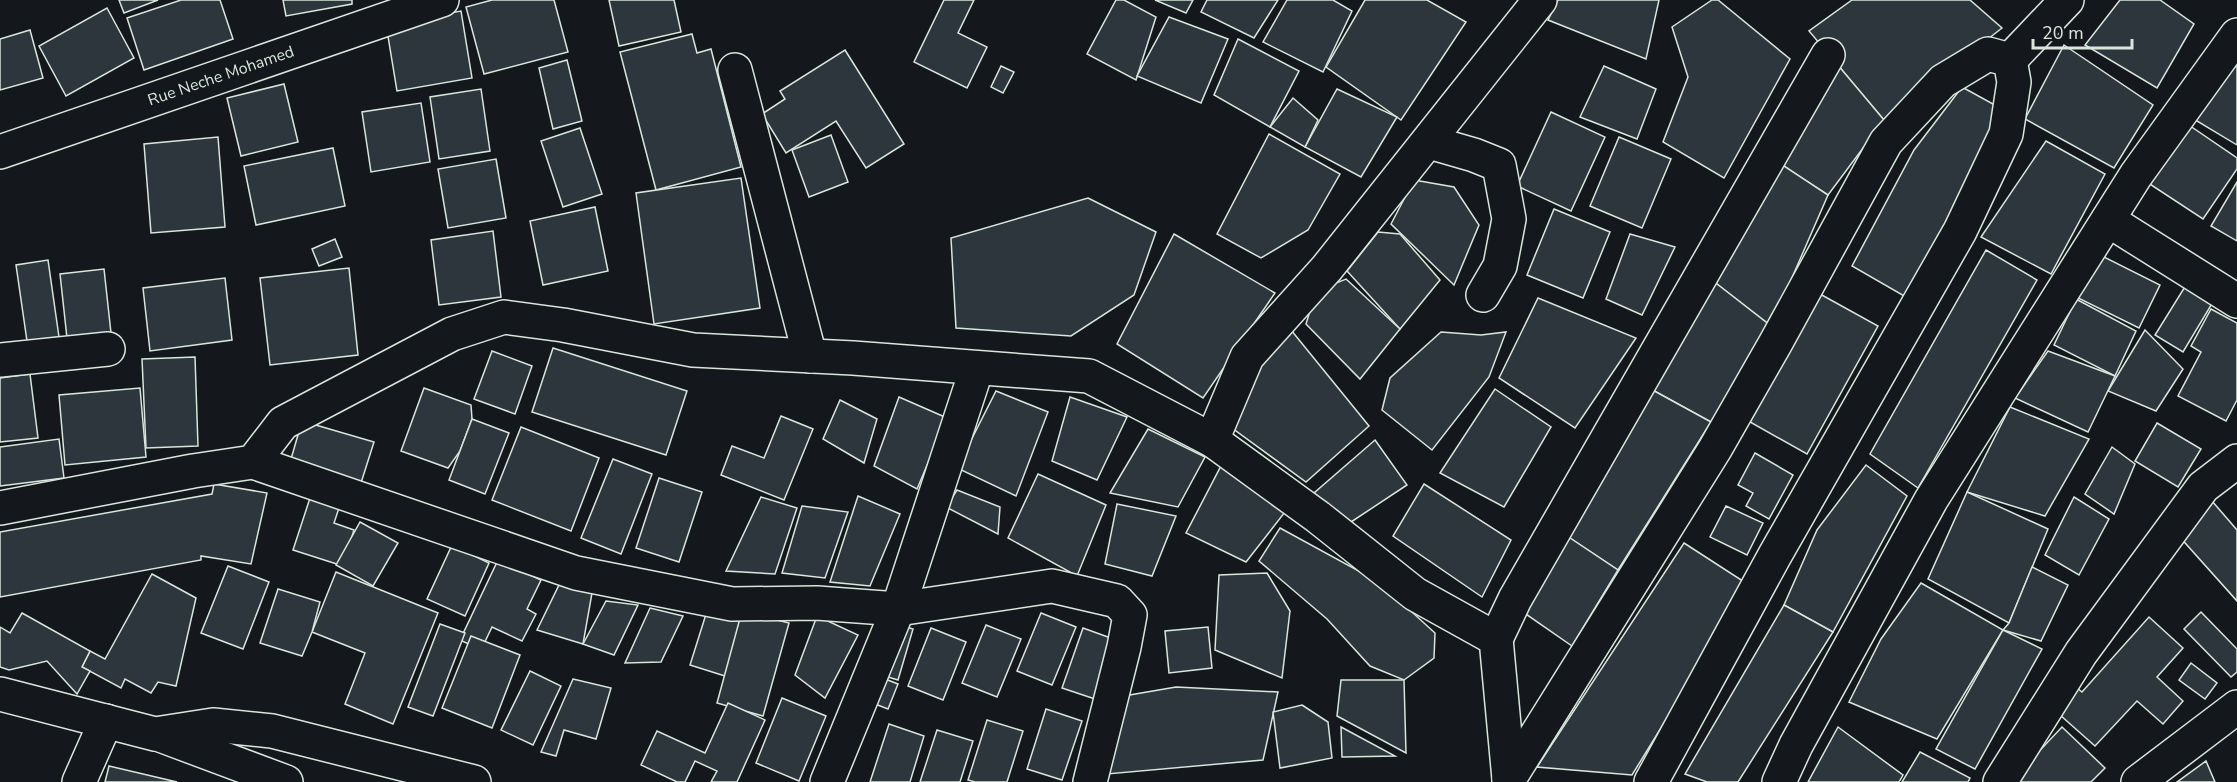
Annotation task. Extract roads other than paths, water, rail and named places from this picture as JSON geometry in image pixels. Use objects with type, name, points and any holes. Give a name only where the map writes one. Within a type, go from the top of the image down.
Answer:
[{"type":"street","name":"Rue Neche Mohamed","points":[[0,152],[442,0]]},
{"type":"street","points":[[1212,440],[1247,357],[1327,268],[1540,0]]},
{"type":"street","points":[[2010,60],[2067,0]]},
{"type":"street","points":[[1779,782],[1796,745],[1930,500],[2136,175],[2237,35]]},
{"type":"street","points":[[1506,781],[1714,449],[1775,344],[1886,142],[1943,81],[1988,54],[2010,60]]},
{"type":"street","points":[[1506,781],[1496,639],[1515,599],[1827,55]]},
{"type":"street","points":[[1651,782],[1770,565],[1960,231],[2006,134],[2014,82],[2010,60]]},
{"type":"street","points":[[735,70],[810,356]]},
{"type":"street","points":[[1429,142],[1499,165],[1509,219],[1500,266],[1483,295]]},
{"type":"street","points":[[2108,220],[2236,298]]},
{"type":"street","points":[[253,462],[283,423],[452,334],[504,317],[563,325],[693,350],[1089,376],[1212,440],[1318,517],[1415,594],[1496,639]]},
{"type":"street","points":[[0,360],[108,350]]},
{"type":"street","points":[[827,782],[898,609],[977,368]]},
{"type":"street","points":[[2000,782],[2081,653],[2203,487],[2237,461]]},
{"type":"street","points":[[0,508],[193,471],[253,462],[576,573],[732,604],[817,603],[898,609],[1052,586],[1117,601],[1130,615],[1124,647],[1089,782]]},
{"type":"street","points":[[0,694],[155,734],[274,780]]},
{"type":"street","points":[[2138,782],[2237,707]]},
{"type":"street","points":[[79,782],[106,721]]},
{"type":"street","points":[[155,734],[213,725],[272,731],[474,782]]}]
